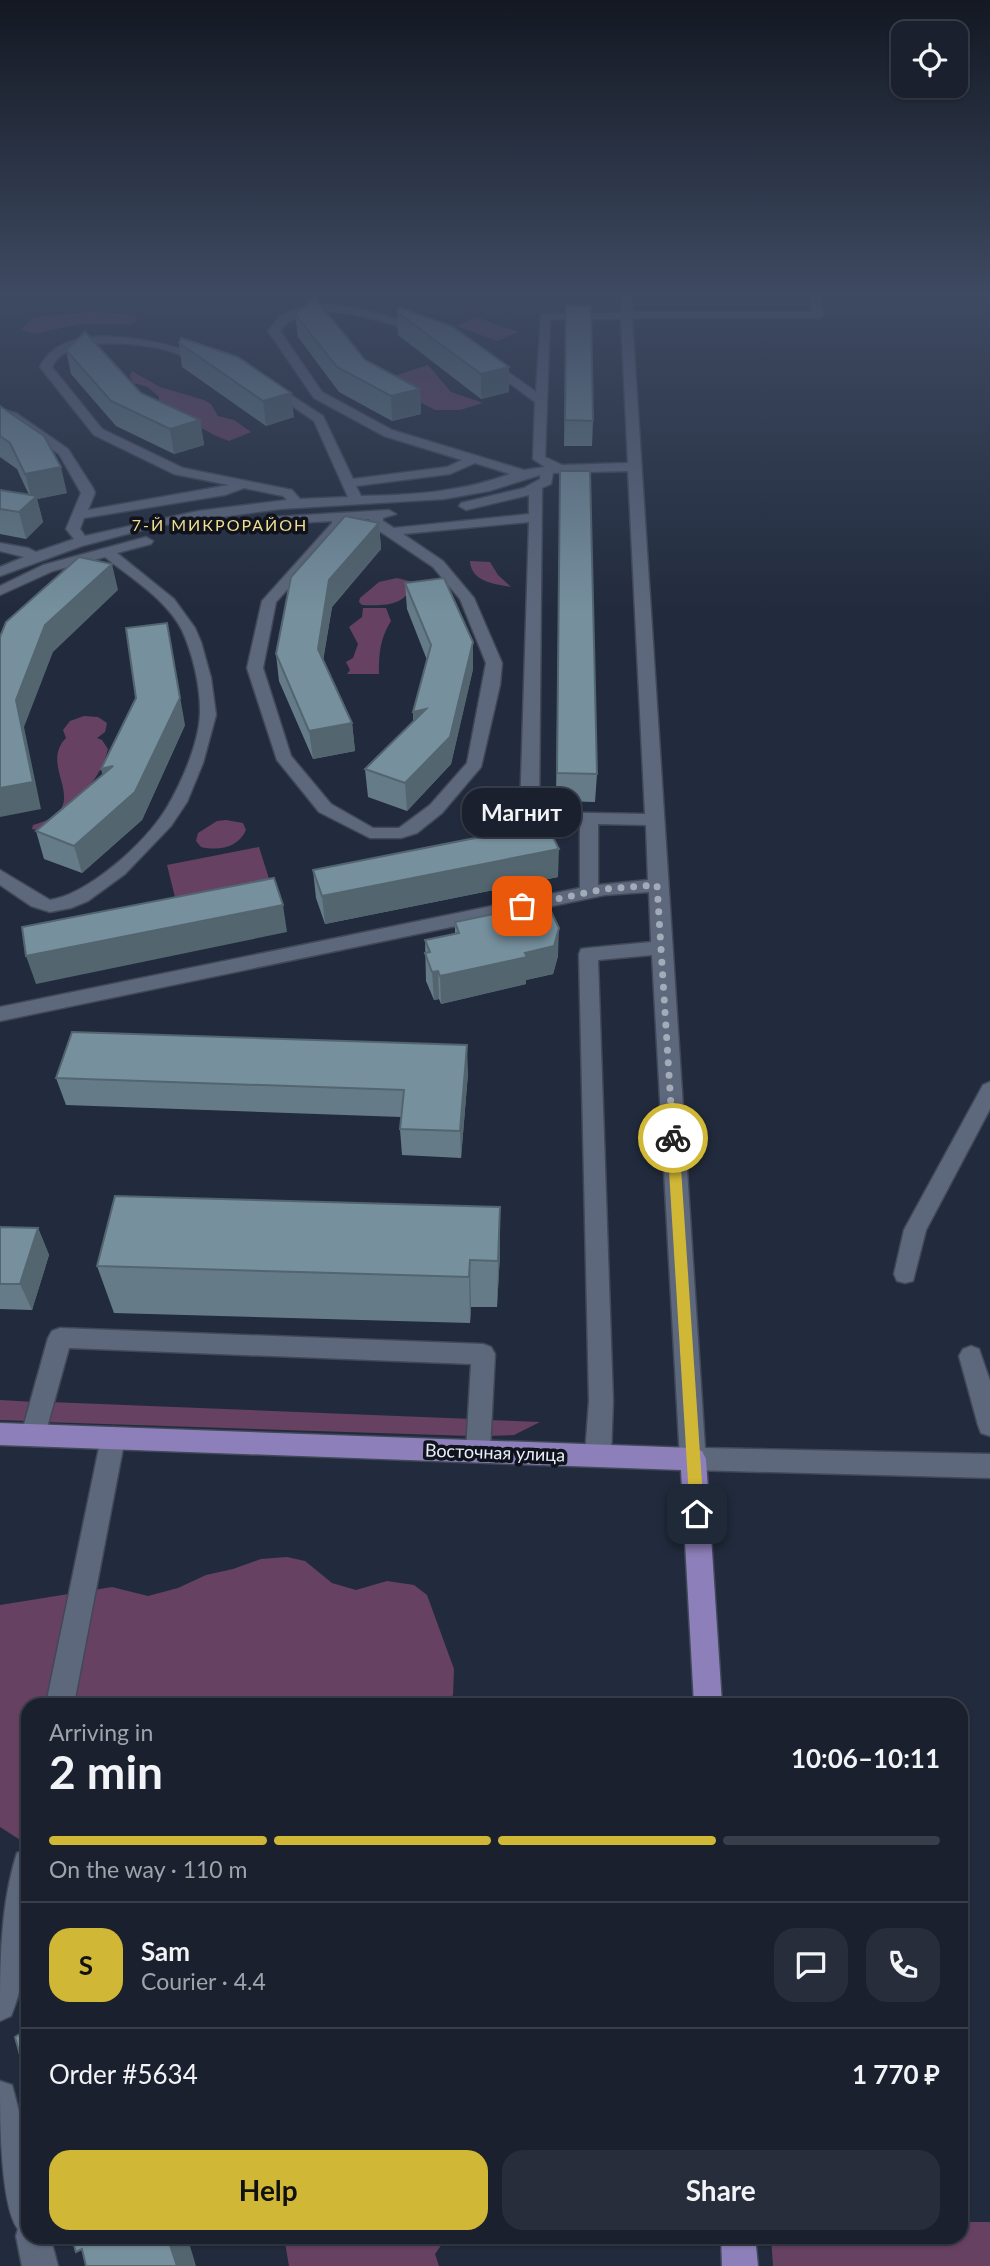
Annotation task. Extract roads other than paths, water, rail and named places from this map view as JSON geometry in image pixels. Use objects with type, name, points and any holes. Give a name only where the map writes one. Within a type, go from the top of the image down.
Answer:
[{"type":"main road","name":"Восточная улица","points":[[0,1434],[694,1459]]},
{"type":"main road","points":[[694,1459],[708,1698]]},
{"type":"main road","points":[[739,2244],[740,2266]]},
{"type":"street","points":[[73,401],[98,432],[179,471],[287,493],[297,504]]},
{"type":"street","points":[[292,401],[319,419],[356,500]]},
{"type":"street","points":[[329,401],[388,433],[523,474]]},
{"type":"street","points":[[541,401],[539,459],[553,471]]},
{"type":"street","points":[[631,401],[657,885],[694,1459]]},
{"type":"street","points":[[0,413],[12,416],[64,452],[88,491],[73,529],[82,541]]},
{"type":"street","points":[[348,483],[450,470],[474,459]]},
{"type":"street","points":[[0,572],[82,541],[205,515],[297,504],[455,494],[523,474],[579,466],[635,467]]},
{"type":"street","points":[[261,522],[454,508],[536,487],[546,481],[553,471]]},
{"type":"street","points":[[79,515],[225,491],[242,484]]},
{"type":"street","points":[[536,487],[529,813],[535,817],[654,820]]},
{"type":"street","points":[[339,516],[339,524],[269,601],[255,668],[283,757],[325,808],[375,834],[411,829],[436,809],[475,764],[492,685],[494,663],[467,598],[438,564],[377,523],[375,515]]},
{"type":"street","points":[[392,533],[408,529],[537,517]]},
{"type":"street","points":[[0,591],[39,572],[163,537]]},
{"type":"street","points":[[0,547],[23,551],[34,557]]},
{"type":"street","points":[[0,876],[46,905],[72,903],[102,883],[149,841],[174,811],[203,737],[208,714],[194,640],[177,610],[106,551]]},
{"type":"street","points":[[72,575],[88,556]]},
{"type":"street","points":[[589,818],[589,892]]},
{"type":"street","points":[[0,1014],[589,892],[657,885]]},
{"type":"street","points":[[598,1455],[601,1401],[588,954],[661,948]]},
{"type":"street","points":[[905,1274],[915,1230],[990,1090]]},
{"type":"street","points":[[33,1435],[60,1338],[483,1354],[478,1451]]},
{"type":"street","points":[[971,1356],[990,1425]]},
{"type":"street","points":[[61,1698],[113,1438]]},
{"type":"street","name":"Восточная улица","points":[[694,1459],[990,1466]]},
{"type":"street","points":[[0,2005],[21,1899]]},
{"type":"street","points":[[0,2097],[21,2186]]},
{"type":"street","points":[[35,2244],[40,2266]]},
{"type":"place","name":"Магнит","points":[[522,906]]},
{"type":"district","name":"7-Й МИКРОРАЙОН","points":[[220,524]]}]
